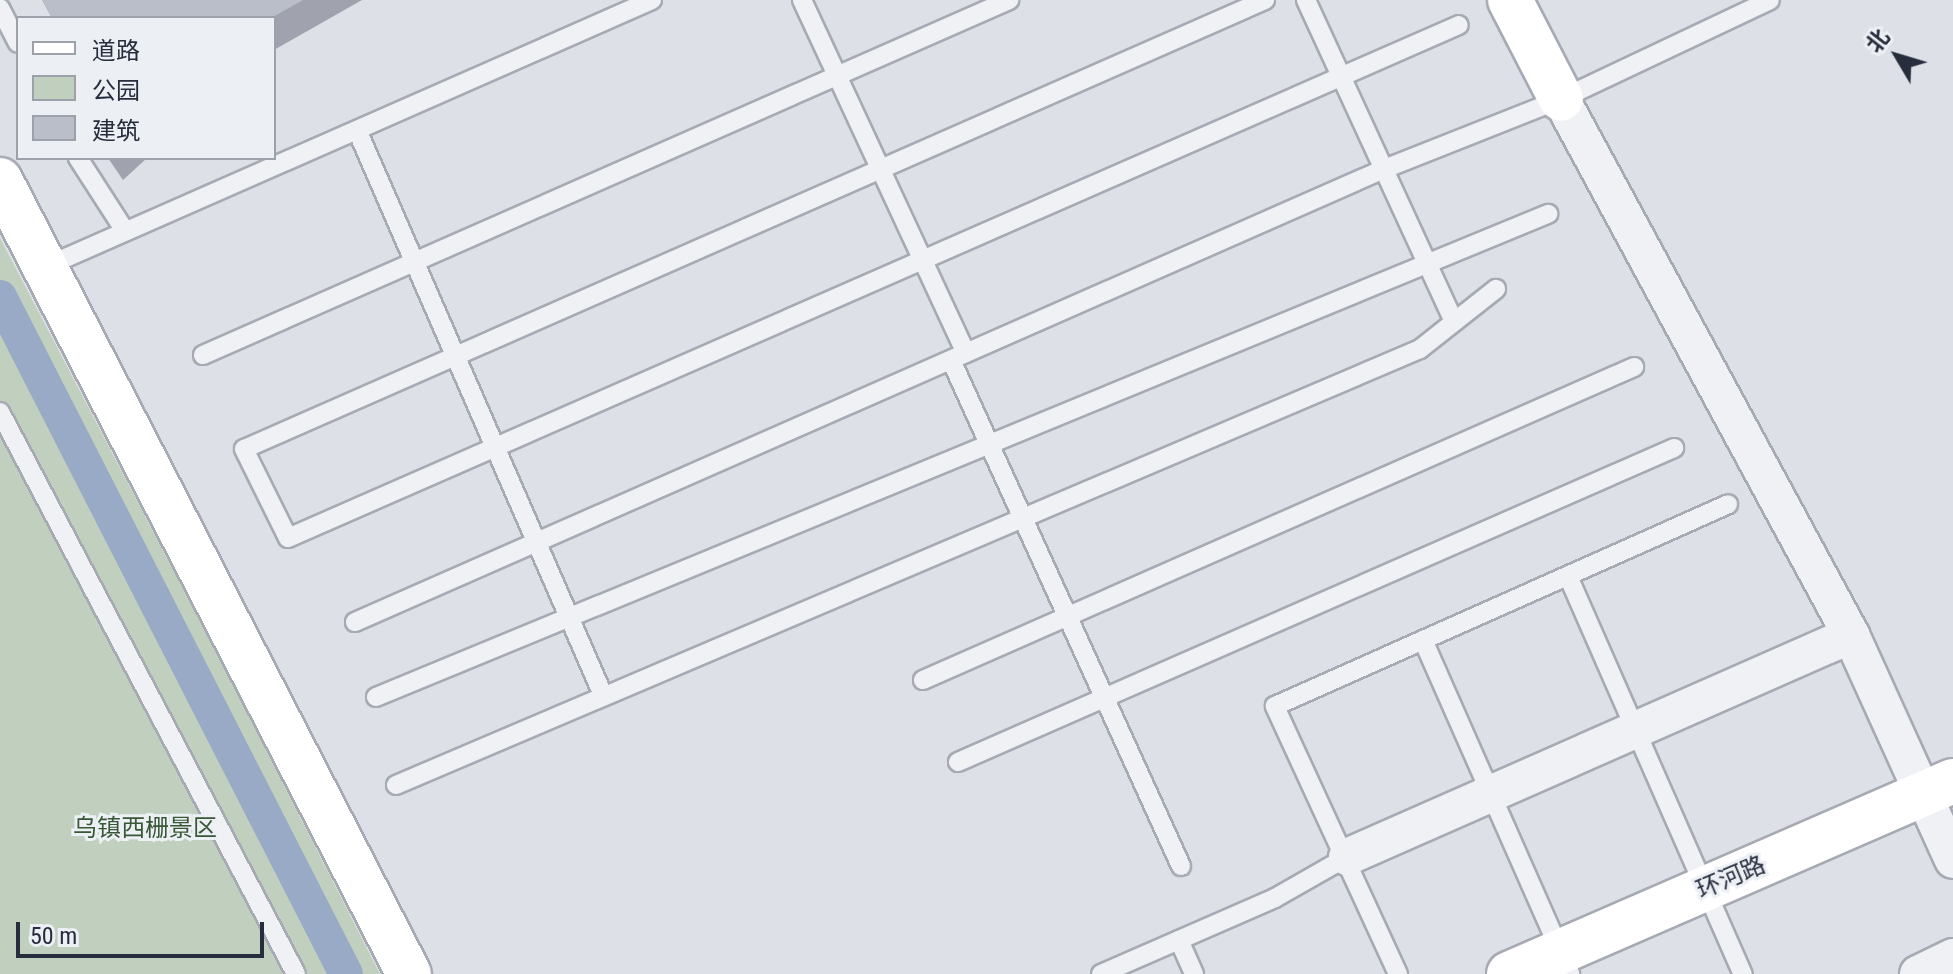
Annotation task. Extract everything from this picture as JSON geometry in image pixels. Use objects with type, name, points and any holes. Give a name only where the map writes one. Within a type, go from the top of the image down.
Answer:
[{"type":"street","points":[[1510,0],[1851,635],[1938,788],[1953,860]]},
{"type":"street","points":[[0,180],[409,974]]},
{"type":"street","points":[[1347,857],[1851,635]]},
{"type":"street","name":"环河路","points":[[1509,974],[1565,963],[1706,889],[1938,788]]},
{"type":"street","points":[[1918,974],[1953,957]]},
{"type":"lane","points":[[45,267],[652,0]]},
{"type":"lane","points":[[802,0],[922,259],[989,445],[1181,866]]},
{"type":"lane","points":[[203,355],[1009,0]]},
{"type":"lane","points":[[1265,0],[244,449],[288,538],[1341,74],[1459,25]]},
{"type":"lane","points":[[1306,0],[1454,322]]},
{"type":"lane","points":[[355,622],[1384,169],[1561,99],[1770,0]]},
{"type":"lane","points":[[0,8],[16,39]]},
{"type":"lane","points":[[357,130],[574,616],[603,695]]},
{"type":"lane","points":[[79,160],[125,231]]},
{"type":"lane","points":[[376,697],[1548,214]]},
{"type":"lane","points":[[396,785],[1420,349],[1496,289]]},
{"type":"lane","points":[[923,680],[1634,367]]},
{"type":"lane","points":[[0,412],[296,974]]},
{"type":"lane","points":[[958,762],[1674,448]]},
{"type":"lane","points":[[1398,974],[1347,857],[1275,706],[1728,504]]},
{"type":"lane","points":[[1568,576],[1743,974]]},
{"type":"lane","points":[[1423,640],[1565,963]]},
{"type":"lane","points":[[1101,974],[1179,940],[1347,857]]},
{"type":"lane","points":[[1179,940],[1194,974]]},
{"type":"green space","name":"乌镇西栅景区","points":[[0,238],[217,654],[380,974],[0,974]]},
{"type":"building","points":[[42,0],[303,0],[275,16],[51,16]]},
{"type":"waterway","points":[[0,297],[346,974]]}]
